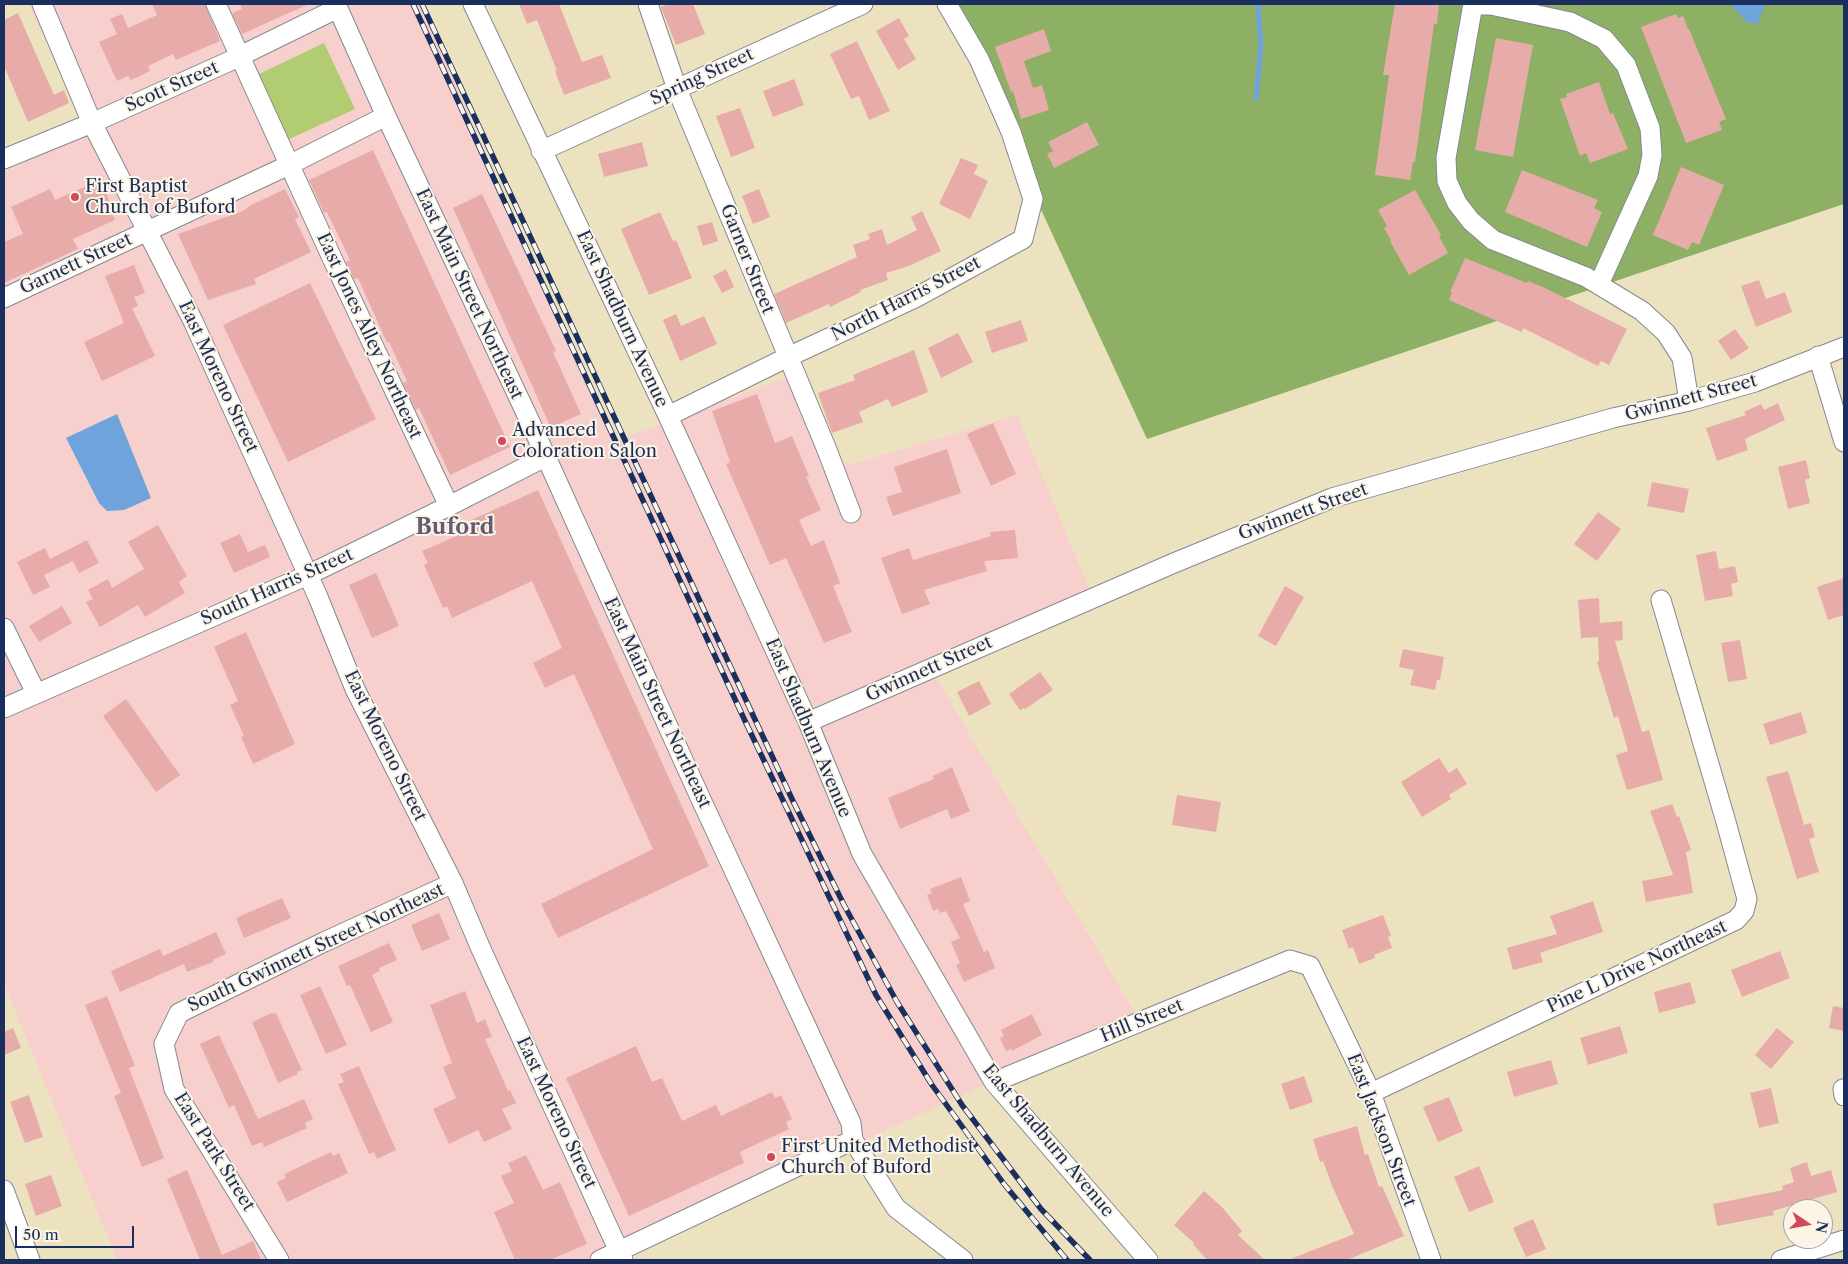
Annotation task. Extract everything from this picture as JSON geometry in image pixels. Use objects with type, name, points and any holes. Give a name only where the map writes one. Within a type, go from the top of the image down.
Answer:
[{"type":"street","name":"East Moreno Street","points":[[42,4],[92,123],[193,321],[308,575],[355,689],[453,883],[481,949],[621,1256]]},
{"type":"street","name":"East Jones Alley Northeast","points":[[216,4],[289,165],[449,506]]},
{"type":"street","name":"East Shadburn Avenue","points":[[472,4],[668,416],[808,722],[862,854],[994,1082],[1148,1260]]},
{"type":"street","name":"Garner Street","points":[[648,4],[676,89],[833,465],[851,513]]},
{"type":"street","name":"Spring Street","points":[[541,151],[863,4]]},
{"type":"street","name":"North Harris Street","points":[[668,416],[915,298],[1023,238],[1033,199],[1011,132],[979,59],[950,6],[947,4]]},
{"type":"street","points":[[1599,284],[1648,176],[1652,155],[1650,128],[1626,65],[1604,40],[1570,22],[1492,5],[1473,4],[1446,158],[1447,181],[1457,203],[1470,220],[1493,240],[1586,277],[1642,311],[1666,333],[1682,358],[1689,401]]},
{"type":"street","name":"Scott Street","points":[[4,159],[92,123],[240,57],[337,6]]},
{"type":"street","name":"East Main Street Northeast","points":[[337,6],[851,1123],[853,1140],[896,1208],[963,1260]]},
{"type":"street","name":"Garnett Street","points":[[4,298],[289,165],[386,116]]},
{"type":"street","name":"Gwinnett Street","points":[[808,722],[1174,563],[1332,498],[1614,418],[1689,401],[1755,382],[1844,347]]},
{"type":"street","points":[[1818,356],[1844,442]]},
{"type":"street","name":"South Harris Street","points":[[4,708],[308,575],[545,457]]},
{"type":"street","name":"Pine L Drive Northeast","points":[[1371,1093],[1736,920],[1744,911],[1747,898],[1661,600]]},
{"type":"street","points":[[4,628],[36,693]]},
{"type":"street","name":"South Gwinnett Street Northeast","points":[[179,1013],[324,942],[453,883]]},
{"type":"street","name":"East Jackson Street","points":[[1290,960],[1310,966],[1371,1093],[1430,1260]]},
{"type":"street","name":"Hill Street","points":[[994,1082],[1290,960]]},
{"type":"street","name":"East Park Street","points":[[179,1013],[164,1044],[174,1089],[279,1260]]},
{"type":"street","points":[[600,1260],[621,1256],[853,1140]]},
{"type":"street","points":[[4,1190],[30,1260]]},
{"type":"street","points":[[1781,1260],[1844,1240]]},
{"type":"shaded area","points":[[28,4],[420,4],[613,442],[787,377],[825,472],[1017,415],[1096,605],[935,676],[1137,1016],[600,1260],[117,1260],[4,984],[4,172],[89,131]]},
{"type":"green space","points":[[946,4],[1844,4],[1844,204],[1147,439]]},
{"type":"green space","points":[[324,43],[355,109],[287,140],[257,75]]},
{"type":"water","points":[[1730,4],[1765,4],[1758,24],[1747,22]]},
{"type":"water","points":[[117,414],[151,498],[124,510],[107,511],[99,503],[66,438]]},
{"type":"building","points":[[152,4],[205,4],[220,41],[176,60],[173,54],[148,66],[150,71],[131,80],[128,76],[117,81],[99,42],[117,34],[110,19],[122,14],[128,28],[157,15]]},
{"type":"building","points":[[240,4],[309,4],[242,34],[232,13],[242,9]]},
{"type":"building","points":[[519,4],[559,4],[582,62],[602,55],[611,78],[564,95],[555,71],[557,71],[537,20],[527,24]]},
{"type":"building","points":[[669,4],[693,4],[705,34],[676,45],[661,7]]},
{"type":"building","points":[[1395,4],[1439,4],[1437,24],[1434,24],[1415,162],[1413,162],[1410,180],[1375,175],[1389,75],[1383,75]]},
{"type":"building","points":[[18,13],[54,95],[64,90],[69,103],[28,122],[4,66],[4,20]]},
{"type":"building","points":[[1676,14],[1678,18],[1683,16],[1726,119],[1719,122],[1722,130],[1686,143],[1641,27]]},
{"type":"building","points":[[899,18],[909,36],[904,39],[916,59],[898,70],[876,31]]},
{"type":"building","points":[[1044,29],[1051,51],[1024,61],[1033,88],[1042,85],[1049,110],[1021,119],[1013,91],[1011,92],[995,47]]},
{"type":"building","points":[[1496,38],[1533,45],[1513,157],[1475,150]]},
{"type":"building","points":[[857,41],[890,111],[869,120],[859,96],[851,99],[830,54]]},
{"type":"building","points":[[794,79],[804,105],[773,117],[763,91]]},
{"type":"building","points":[[1599,82],[1610,114],[1613,113],[1628,149],[1590,163],[1586,153],[1580,156],[1560,99],[1567,97],[1566,94]]},
{"type":"building","points":[[740,108],[755,148],[731,157],[716,116]]},
{"type":"building","points":[[1087,122],[1099,145],[1054,168],[1047,154],[1053,151],[1048,142]]},
{"type":"building","points":[[642,142],[648,166],[604,177],[598,154]]},
{"type":"building","points":[[373,150],[510,447],[450,475],[419,408],[416,410],[403,383],[407,381],[389,342],[387,343],[358,278],[354,279],[346,262],[350,260],[327,212],[324,213],[309,180]]},
{"type":"building","points":[[961,158],[978,165],[974,174],[988,181],[970,219],[939,204]]},
{"type":"building","points":[[1681,167],[1724,185],[1699,245],[1692,242],[1688,250],[1653,235]]},
{"type":"building","points":[[1522,170],[1598,200],[1594,208],[1602,212],[1587,247],[1505,212]]},
{"type":"building","points":[[98,181],[102,191],[104,189],[114,211],[111,212],[115,220],[73,239],[78,249],[4,283],[4,242],[23,234],[11,207],[50,189],[55,200]]},
{"type":"building","points":[[285,189],[299,217],[295,219],[311,252],[254,279],[256,284],[208,300],[178,234],[243,211],[251,205]]},
{"type":"building","points":[[759,189],[770,217],[753,224],[742,196]]},
{"type":"building","points":[[1415,190],[1441,235],[1439,236],[1448,253],[1409,275],[1390,241],[1384,228],[1387,226],[1378,210]]},
{"type":"building","points":[[482,194],[556,351],[553,352],[581,414],[554,426],[553,424],[550,426],[453,208]]},
{"type":"building","points":[[922,211],[941,251],[909,266],[886,273],[888,280],[860,290],[861,292],[830,307],[829,304],[786,323],[774,294],[857,257],[853,245],[870,239],[868,234],[882,229],[887,245],[917,230],[911,217]]},
{"type":"building","points":[[660,212],[673,241],[676,240],[692,278],[649,295],[621,229]]},
{"type":"building","points":[[712,222],[718,241],[703,246],[697,226]]},
{"type":"building","points":[[1465,258],[1527,283],[1528,281],[1545,288],[1627,329],[1609,365],[1601,361],[1598,366],[1523,328],[1522,332],[1449,300],[1452,293],[1450,292]]},
{"type":"building","points":[[134,265],[145,293],[134,297],[138,306],[132,308],[155,356],[102,381],[84,342],[124,323],[105,276]]},
{"type":"building","points":[[726,269],[734,287],[722,293],[713,276]]},
{"type":"building","points":[[1759,280],[1766,299],[1785,292],[1792,312],[1756,327],[1741,286]]},
{"type":"building","points":[[310,283],[376,419],[288,462],[223,325]]},
{"type":"building","points":[[676,314],[681,326],[704,316],[717,344],[680,361],[663,320]]},
{"type":"building","points":[[1021,320],[1028,341],[992,353],[985,332]]},
{"type":"building","points":[[1735,329],[1749,348],[1731,360],[1718,341]]},
{"type":"building","points":[[958,333],[973,362],[941,378],[928,348]]},
{"type":"building","points":[[914,350],[928,392],[892,407],[888,399],[859,412],[863,422],[832,433],[818,393],[855,380],[853,375]]},
{"type":"building","points":[[757,394],[775,443],[792,436],[809,476],[806,477],[821,510],[799,520],[811,546],[824,540],[840,583],[833,586],[852,632],[824,643],[786,558],[770,565],[726,464],[730,462],[712,411]]},
{"type":"building","points":[[1778,403],[1785,420],[1745,439],[1748,450],[1717,461],[1706,428],[1746,415],[1744,412],[1761,404],[1764,410]]},
{"type":"building","points":[[993,423],[1016,474],[991,486],[967,434]]},
{"type":"building","points":[[947,449],[961,493],[893,516],[886,497],[902,492],[894,467]]},
{"type":"building","points":[[1806,460],[1810,478],[1805,480],[1810,503],[1788,509],[1778,467]]},
{"type":"building","points":[[1652,482],[1689,489],[1684,513],[1647,506]]},
{"type":"building","points":[[538,490],[709,866],[558,938],[541,904],[653,849],[574,674],[545,688],[533,663],[562,648],[532,581],[452,618],[447,606],[443,608],[424,565],[428,563],[422,551],[475,528],[471,520]]},
{"type":"building","points":[[1598,512],[1621,529],[1597,561],[1574,544]]},
{"type":"building","points":[[158,525],[187,576],[179,582],[185,593],[145,617],[138,605],[100,627],[86,602],[93,599],[88,590],[108,579],[112,588],[144,569],[128,542]]},
{"type":"building","points":[[1015,530],[1018,558],[984,561],[987,571],[924,590],[930,604],[902,614],[881,558],[909,548],[913,560],[991,536],[990,532]]},
{"type":"building","points":[[240,534],[248,552],[265,545],[270,557],[234,573],[220,543]]},
{"type":"building","points":[[87,540],[99,563],[79,573],[73,561],[44,575],[50,587],[33,595],[17,562],[45,548],[50,559]]},
{"type":"building","points":[[1716,551],[1719,569],[1735,566],[1738,582],[1731,584],[1733,596],[1705,601],[1696,555]]},
{"type":"building","points":[[376,573],[399,626],[372,638],[349,585]]},
{"type":"building","points":[[1844,578],[1844,615],[1828,620],[1817,587]]},
{"type":"building","points":[[1285,586],[1304,597],[1276,646],[1258,636]]},
{"type":"building","points":[[1599,598],[1600,623],[1622,621],[1623,640],[1615,641],[1642,732],[1649,730],[1663,780],[1627,790],[1616,755],[1628,751],[1618,716],[1614,718],[1597,662],[1599,661],[1598,637],[1581,638],[1578,600]]},
{"type":"building","points":[[62,606],[72,623],[39,642],[29,626]]},
{"type":"building","points":[[246,632],[295,744],[253,764],[241,737],[244,736],[230,705],[238,701],[214,647]]},
{"type":"building","points":[[1740,640],[1747,679],[1728,682],[1721,643]]},
{"type":"building","points":[[1403,649],[1444,657],[1440,680],[1437,680],[1435,690],[1410,685],[1414,670],[1399,667]]},
{"type":"building","points":[[1040,672],[1053,690],[1025,709],[1020,710],[1009,694]]},
{"type":"building","points":[[979,681],[991,704],[969,716],[957,692]]},
{"type":"building","points":[[126,699],[180,775],[156,792],[103,716]]},
{"type":"building","points":[[1801,712],[1807,733],[1770,745],[1763,724]]},
{"type":"building","points":[[1439,758],[1449,773],[1457,768],[1467,784],[1449,795],[1451,799],[1422,817],[1401,782]]},
{"type":"building","points":[[952,767],[970,811],[951,819],[947,809],[900,829],[888,798],[934,779],[933,776]]},
{"type":"building","points":[[1788,771],[1804,825],[1811,823],[1815,837],[1809,839],[1819,872],[1797,879],[1766,777]]},
{"type":"building","points":[[1177,795],[1221,802],[1216,832],[1172,825]]},
{"type":"building","points":[[1672,804],[1677,817],[1679,816],[1691,850],[1686,852],[1693,893],[1646,902],[1642,881],[1673,875],[1650,811]]},
{"type":"building","points":[[961,877],[970,901],[963,904],[984,952],[988,950],[995,968],[964,982],[956,965],[960,963],[951,942],[960,938],[946,911],[940,913],[938,909],[933,911],[927,895],[932,893],[930,889]]},
{"type":"building","points":[[282,898],[291,918],[244,938],[236,918]]},
{"type":"building","points":[[1593,901],[1603,932],[1540,953],[1543,962],[1513,970],[1507,948],[1557,934],[1550,916]]},
{"type":"building","points":[[439,913],[450,939],[422,951],[411,925]]},
{"type":"building","points":[[1383,915],[1391,936],[1388,937],[1392,948],[1374,955],[1375,958],[1359,964],[1353,947],[1349,949],[1342,930]]},
{"type":"building","points":[[216,932],[226,954],[213,960],[213,962],[187,972],[184,964],[120,992],[111,971],[160,949],[163,956]]},
{"type":"building","points":[[389,943],[397,960],[379,968],[380,971],[372,975],[393,1022],[371,1032],[350,985],[347,986],[338,966]]},
{"type":"building","points":[[1780,951],[1790,978],[1742,997],[1731,970]]},
{"type":"building","points":[[1690,982],[1696,1003],[1659,1013],[1654,992]]},
{"type":"building","points":[[320,986],[347,1045],[326,1054],[300,995]]},
{"type":"building","points":[[465,991],[477,1023],[485,1019],[492,1037],[485,1039],[508,1091],[510,1090],[516,1103],[502,1109],[512,1129],[484,1142],[478,1130],[449,1144],[433,1109],[456,1098],[443,1067],[452,1063],[430,1005]]},
{"type":"building","points":[[107,996],[135,1066],[129,1068],[164,1158],[142,1167],[114,1096],[121,1093],[85,1005]]},
{"type":"building","points":[[1833,1006],[1844,1008],[1844,1031],[1829,1028]]},
{"type":"building","points":[[276,1013],[302,1070],[297,1072],[298,1074],[278,1083],[252,1022]]},
{"type":"building","points":[[1032,1014],[1042,1035],[1012,1051],[1011,1049],[1006,1051],[1000,1038],[1004,1036],[1001,1030]]},
{"type":"building","points":[[1620,1026],[1628,1053],[1588,1065],[1580,1038]]},
{"type":"building","points":[[13,1028],[21,1048],[4,1055],[4,1032]]},
{"type":"building","points":[[1777,1028],[1794,1042],[1771,1069],[1755,1055]]},
{"type":"building","points":[[219,1035],[258,1119],[304,1099],[313,1119],[305,1123],[307,1128],[264,1147],[262,1142],[252,1146],[234,1105],[229,1108],[200,1044]]},
{"type":"building","points":[[636,1046],[652,1082],[662,1078],[682,1121],[716,1105],[721,1116],[772,1092],[775,1098],[781,1095],[792,1119],[786,1122],[789,1129],[740,1152],[744,1163],[629,1216],[566,1078]]},
{"type":"building","points":[[1551,1060],[1558,1084],[1514,1097],[1507,1072]]},
{"type":"building","points":[[359,1066],[396,1150],[377,1159],[374,1152],[369,1154],[338,1084],[344,1082],[340,1074]]},
{"type":"building","points":[[1304,1076],[1313,1102],[1290,1110],[1281,1084]]},
{"type":"building","points":[[1771,1088],[1779,1123],[1759,1128],[1750,1093]]},
{"type":"building","points":[[29,1095],[43,1137],[25,1143],[10,1102]]},
{"type":"building","points":[[1449,1097],[1463,1131],[1438,1142],[1423,1107]]},
{"type":"building","points":[[1357,1126],[1365,1155],[1368,1154],[1379,1187],[1382,1186],[1404,1236],[1347,1260],[1288,1260],[1354,1234],[1323,1161],[1320,1162],[1313,1139]]},
{"type":"building","points":[[331,1152],[333,1156],[339,1153],[348,1173],[287,1202],[277,1182],[286,1178],[284,1174]]},
{"type":"building","points":[[526,1155],[543,1190],[560,1182],[587,1244],[550,1260],[515,1260],[494,1212],[514,1203],[501,1176],[512,1171],[508,1163]]},
{"type":"building","points":[[1807,1162],[1811,1176],[1831,1170],[1837,1192],[1813,1199],[1783,1199],[1783,1208],[1773,1211],[1774,1215],[1717,1226],[1713,1204],[1783,1190],[1782,1186],[1794,1182],[1790,1168]]},
{"type":"building","points":[[1479,1166],[1494,1202],[1469,1212],[1454,1177]]},
{"type":"building","points":[[187,1170],[222,1255],[253,1241],[261,1260],[200,1260],[167,1179]]},
{"type":"building","points":[[51,1175],[62,1206],[36,1216],[25,1184]]},
{"type":"building","points":[[1204,1191],[1222,1207],[1242,1231],[1238,1235],[1265,1260],[1207,1260],[1194,1243],[1174,1225]]},
{"type":"building","points":[[1533,1219],[1546,1249],[1526,1257],[1513,1228]]},
{"type":"waterway","points":[[1256,98],[1261,46],[1258,4]]},
{"type":"railway","points":[[413,4],[746,723],[876,995],[932,1085],[1004,1184],[1067,1260]]},
{"type":"railway","points":[[422,4],[792,799],[844,905],[897,1002],[962,1105],[1041,1209],[1090,1260]]},
{"type":"place","name":"First Baptist Church of Buford","points":[[75,197]]},
{"type":"place","name":"Advanced Coloration Salon","points":[[502,441]]},
{"type":"place","name":"First United Methodist Church of Buford","points":[[771,1157]]},
{"type":"district","name":"Buford","points":[[455,528]]}]
